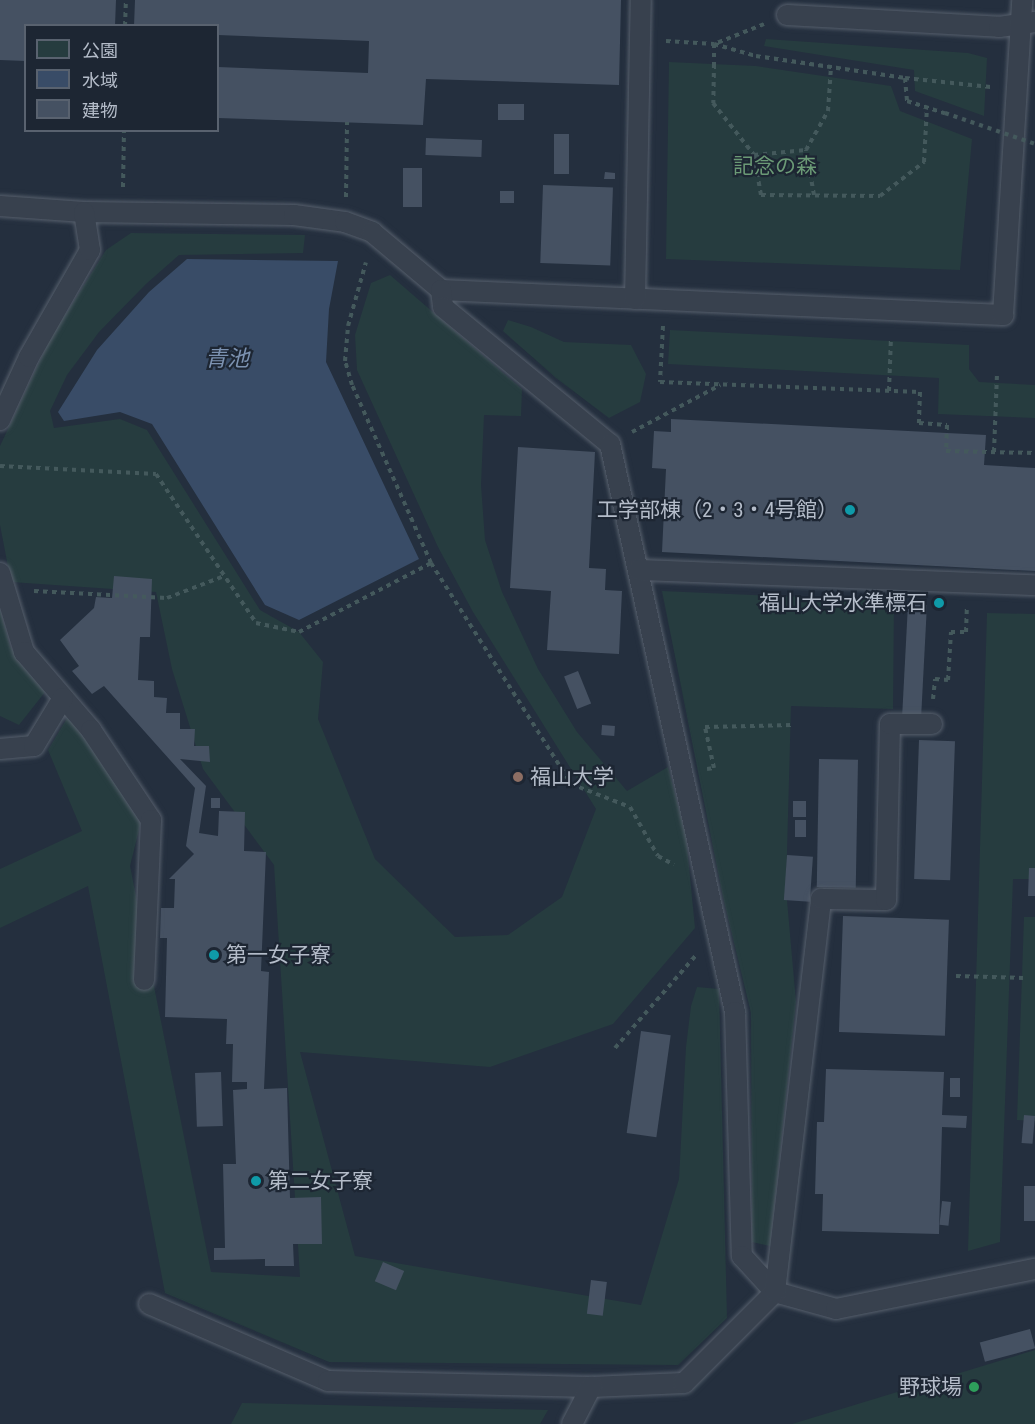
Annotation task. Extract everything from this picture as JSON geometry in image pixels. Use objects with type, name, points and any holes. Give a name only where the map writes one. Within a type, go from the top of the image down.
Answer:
[{"type":"lane","points":[[636,299],[641,0]]},
{"type":"lane","points":[[0,206],[84,212],[294,215],[345,222],[372,232],[441,290],[1003,315],[1028,23],[1022,0]]},
{"type":"lane","points":[[787,15],[999,27],[1028,23]]},
{"type":"lane","points":[[0,420],[29,357],[90,250],[84,212]]},
{"type":"lane","points":[[441,290],[444,307],[610,444],[735,1012],[741,1256],[775,1292],[836,1309],[1035,1269]]},
{"type":"lane","points":[[638,570],[1035,585]]},
{"type":"lane","points":[[2,581],[24,652],[91,730],[151,820],[144,980]]},
{"type":"lane","points":[[0,749],[34,746],[63,698]]},
{"type":"lane","points":[[149,1304],[328,1381],[591,1387],[684,1383],[775,1292],[821,899],[886,900],[890,724],[932,724]]},
{"type":"lane","points":[[572,1424],[591,1387]]},
{"type":"path","points":[[125,24],[126,0]]},
{"type":"path","points":[[714,44],[787,15]]},
{"type":"path","points":[[640,40],[714,44],[756,56],[905,78],[996,87]]},
{"type":"path","points":[[714,44],[713,104],[754,155],[761,195],[880,196],[924,162],[927,107]]},
{"type":"path","points":[[814,195],[806,150],[828,111],[831,67]]},
{"type":"path","points":[[905,78],[907,101],[1035,144]]},
{"type":"path","points":[[345,222],[346,122]]},
{"type":"path","points":[[123,213],[124,132]]},
{"type":"path","points":[[754,155],[806,150]]},
{"type":"path","points":[[372,232],[348,326],[345,361],[356,395],[431,563],[571,784],[630,807],[658,856],[707,885]]},
{"type":"path","points":[[663,323],[660,382],[920,392],[919,423],[947,425],[946,451],[1035,453]]},
{"type":"path","points":[[889,391],[891,337]]},
{"type":"path","points":[[994,452],[997,375]]},
{"type":"path","points":[[610,444],[721,384]]},
{"type":"path","points":[[0,466],[156,474],[256,623],[299,632],[431,563]]},
{"type":"path","points":[[2,581],[167,598],[224,576]]},
{"type":"path","points":[[932,724],[935,679],[948,680],[951,632],[966,632],[969,582]]},
{"type":"path","points":[[683,774],[714,768],[705,728],[791,725]]},
{"type":"path","points":[[615,1048],[695,957],[715,921]]},
{"type":"path","points":[[956,976],[1023,978]]},
{"type":"green space","points":[[766,39],[968,53],[987,58],[984,116],[915,91],[914,70],[764,46]]},
{"type":"green space","name":"記念の森","points":[[669,62],[756,66],[891,86],[900,111],[972,139],[960,270],[666,259]]},
{"type":"green space","points":[[131,233],[305,235],[303,253],[179,255],[146,284],[99,332],[67,375],[50,411],[54,428],[120,419],[147,430],[260,610],[299,632],[323,662],[318,719],[375,859],[455,937],[508,935],[562,897],[596,809],[473,612],[438,547],[357,370],[355,335],[371,283],[390,275],[522,389],[521,416],[484,415],[481,485],[485,540],[502,592],[538,669],[577,732],[627,791],[668,767],[686,836],[695,928],[613,1024],[490,1067],[300,1052],[355,1256],[641,1305],[679,1179],[686,1047],[691,1006],[697,987],[719,989],[727,1318],[678,1365],[329,1362],[165,1293],[88,886],[0,928],[0,869],[82,831],[48,750],[69,715],[84,733],[141,822],[130,866],[211,1272],[300,1277],[274,865],[203,769],[172,669],[156,592],[11,582],[0,525],[0,446],[50,339],[106,250]]},
{"type":"green space","points":[[508,320],[531,327],[564,342],[631,345],[646,374],[640,402],[609,418],[556,378],[503,331]]},
{"type":"green space","points":[[670,330],[969,345],[969,369],[979,382],[1035,385],[1035,418],[938,414],[939,378],[668,364]]},
{"type":"green space","points":[[662,591],[894,601],[893,709],[791,706],[786,889],[796,1002],[770,1246],[752,1242],[751,1013],[723,897]]},
{"type":"green space","points":[[0,609],[10,646],[45,692],[19,725],[0,716]]},
{"type":"green space","points":[[987,613],[1035,614],[1035,879],[1013,879],[1000,1242],[968,1251]]},
{"type":"green space","points":[[1024,917],[1035,917],[1035,1121],[1017,1120]]},
{"type":"green space","name":"野球場","points":[[1035,1350],[1035,1424],[792,1424]]},
{"type":"green space","points":[[242,1403],[548,1410],[540,1424],[231,1424]]},
{"type":"water","name":"青池","points":[[187,259],[338,261],[329,309],[326,362],[419,559],[299,620],[265,605],[152,424],[120,412],[64,421],[58,412],[97,350],[149,292]]},
{"type":"building","points":[[0,0],[116,0],[115,24],[24,24],[24,61],[0,60]]},
{"type":"building","points":[[135,0],[621,0],[619,85],[426,79],[423,125],[219,118],[219,67],[368,73],[369,41],[219,35],[219,24],[134,24]]},
{"type":"building","points":[[498,104],[524,104],[524,120],[498,120]]},
{"type":"building","points":[[554,134],[569,134],[569,174],[554,174]]},
{"type":"building","points":[[426,138],[482,140],[481,157],[425,155]]},
{"type":"building","points":[[403,168],[422,168],[422,207],[403,207]]},
{"type":"building","points":[[605,172],[615,173],[615,179],[604,179]]},
{"type":"building","points":[[543,185],[613,187],[610,265],[540,263]]},
{"type":"building","points":[[500,191],[514,191],[514,203],[500,203]]},
{"type":"building","name":"工学部棟（2・3・4号館）","points":[[671,419],[986,435],[984,465],[1035,468],[1035,571],[662,552],[666,469],[652,468],[654,431],[671,432]]},
{"type":"building","points":[[518,447],[595,452],[589,568],[606,569],[605,590],[622,591],[619,654],[547,650],[551,591],[510,588]]},
{"type":"building","points":[[114,576],[152,579],[150,637],[140,637],[138,680],[154,681],[154,697],[167,698],[166,713],[180,713],[180,729],[195,729],[194,746],[209,746],[210,762],[180,759],[206,786],[199,833],[218,836],[219,811],[245,812],[244,851],[266,852],[261,971],[269,972],[264,1089],[287,1088],[290,1198],[321,1197],[322,1244],[293,1244],[294,1266],[265,1266],[265,1259],[214,1260],[214,1248],[225,1248],[223,1164],[236,1164],[233,1090],[247,1089],[247,1082],[232,1082],[233,1044],[226,1044],[227,1019],[165,1017],[167,938],[160,938],[161,908],[174,908],[175,879],[169,879],[194,854],[186,846],[195,788],[104,686],[92,694],[72,671],[79,666],[60,640],[94,608],[96,597],[112,598]]},
{"type":"building","points":[[908,604],[927,605],[921,728],[902,727]]},
{"type":"building","points":[[578,671],[591,703],[577,709],[564,677]]},
{"type":"building","points":[[602,725],[615,726],[614,736],[601,735]]},
{"type":"building","points":[[919,740],[955,741],[950,880],[914,879]]},
{"type":"building","points":[[819,759],[858,760],[856,888],[817,887]]},
{"type":"building","points":[[211,798],[220,798],[220,808],[211,808]]},
{"type":"building","points":[[793,801],[806,801],[806,817],[793,817]]},
{"type":"building","points":[[795,820],[806,820],[806,837],[795,837]]},
{"type":"building","points":[[787,855],[813,857],[810,902],[784,900]]},
{"type":"building","points":[[1029,868],[1035,868],[1035,896],[1028,896]]},
{"type":"building","points":[[843,916],[949,920],[945,1036],[839,1032]]},
{"type":"building","points":[[641,1031],[671,1035],[656,1137],[627,1133]]},
{"type":"building","points":[[826,1069],[944,1072],[942,1115],[967,1116],[966,1128],[942,1127],[939,1234],[822,1231],[823,1194],[815,1194],[817,1122],[824,1122]]},
{"type":"building","points":[[221,1072],[223,1126],[197,1127],[195,1073]]},
{"type":"building","points":[[950,1078],[960,1078],[960,1097],[950,1097]]},
{"type":"building","points":[[1024,1115],[1035,1116],[1033,1144],[1022,1143]]},
{"type":"building","points":[[1024,1186],[1035,1186],[1035,1221],[1024,1221]]},
{"type":"building","points":[[942,1201],[951,1202],[948,1226],[939,1225]]},
{"type":"building","points":[[383,1262],[404,1271],[396,1290],[375,1281]]},
{"type":"building","points":[[591,1280],[607,1282],[603,1316],[587,1314]]},
{"type":"building","points":[[1030,1329],[1035,1348],[985,1362],[980,1342]]},
{"type":"place","name":"工学部棟（2・3・4号館）","points":[[850,510]]},
{"type":"place","name":"福山大学水準標石","points":[[939,603]]},
{"type":"place","name":"福山大学","points":[[518,777]]},
{"type":"place","name":"第一女子寮","points":[[214,955]]},
{"type":"place","name":"第二女子寮","points":[[256,1181]]},
{"type":"place","name":"野球場","points":[[974,1387]]}]
